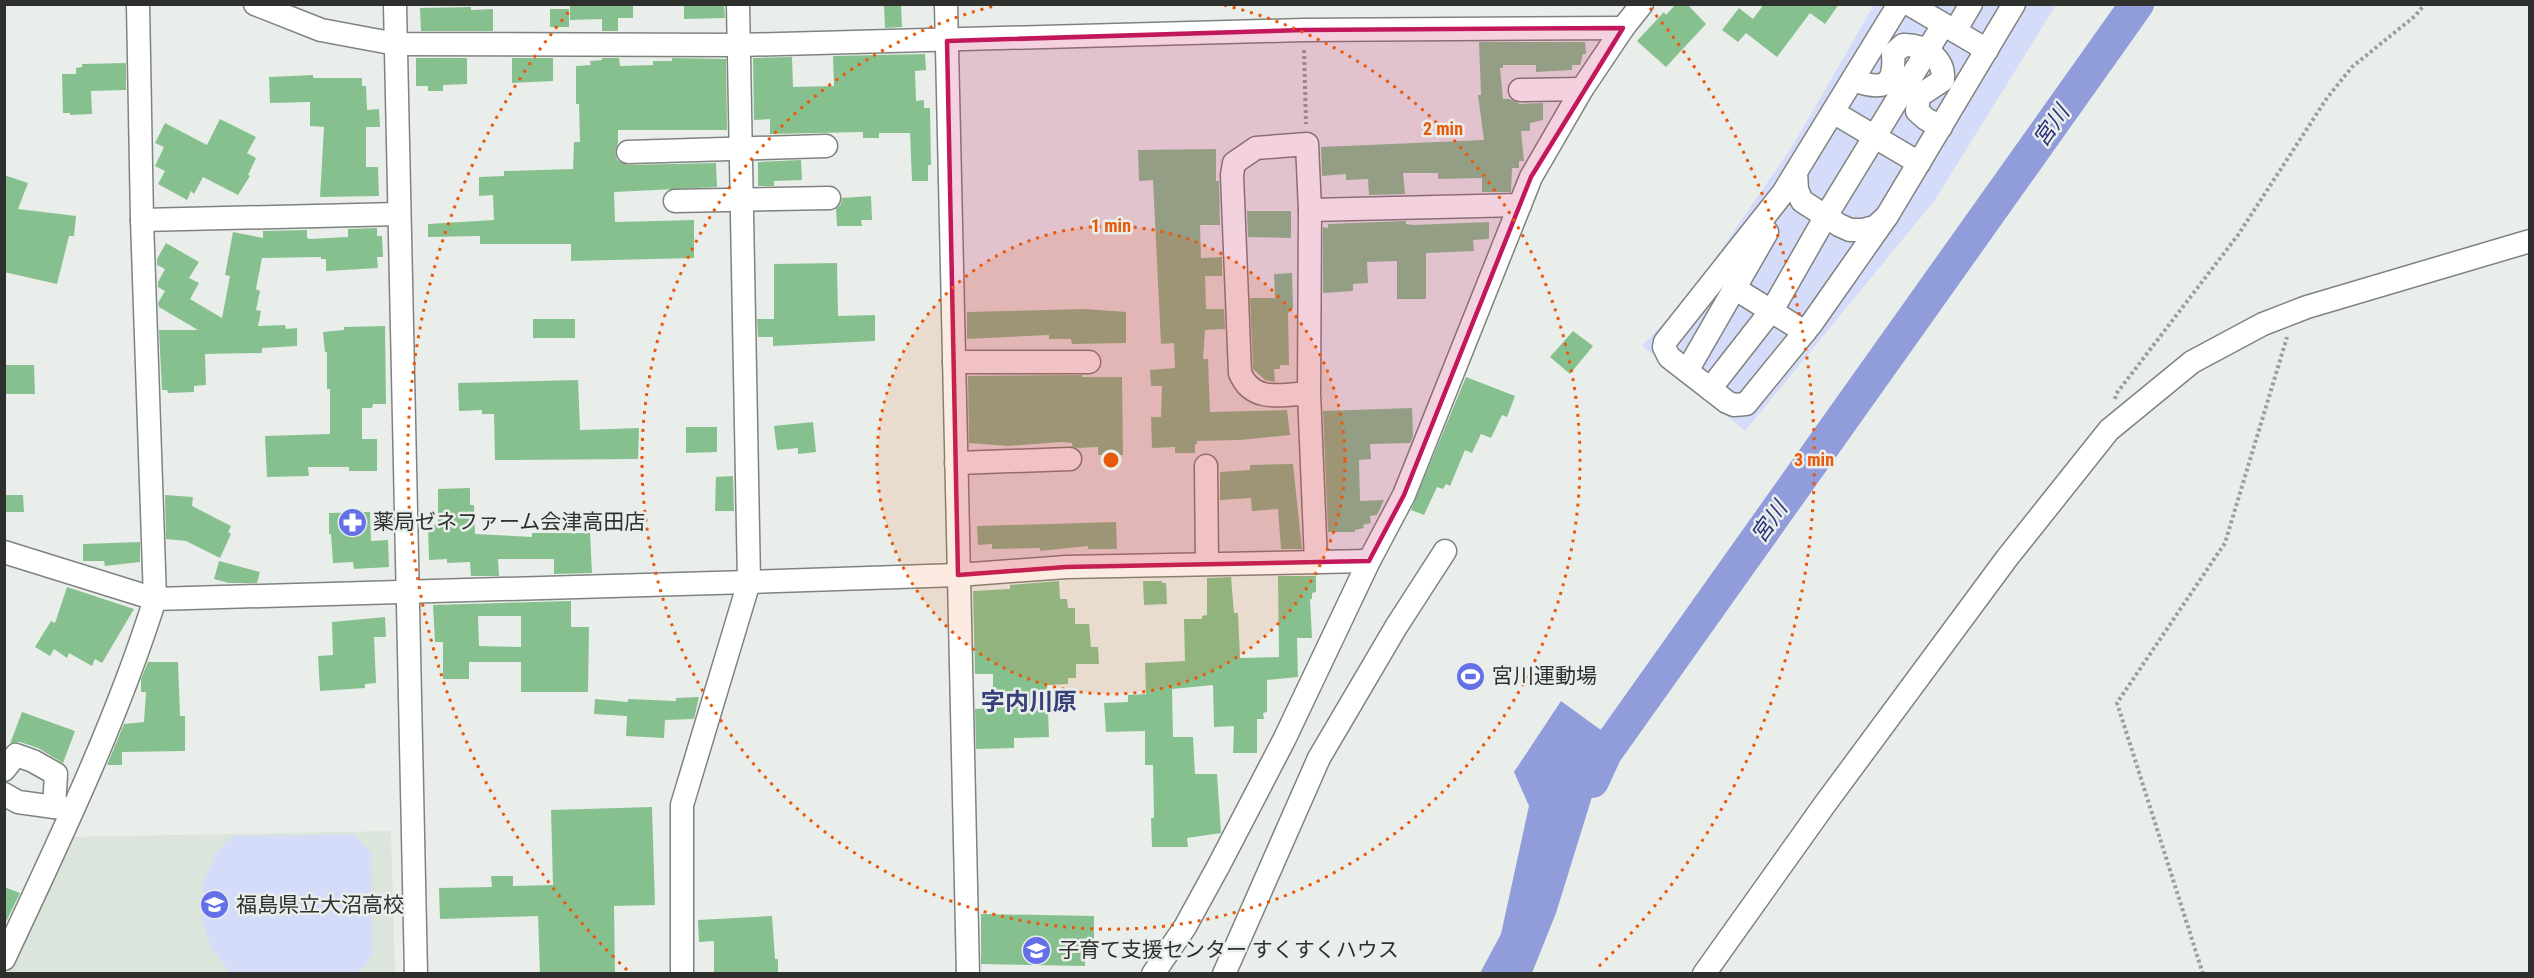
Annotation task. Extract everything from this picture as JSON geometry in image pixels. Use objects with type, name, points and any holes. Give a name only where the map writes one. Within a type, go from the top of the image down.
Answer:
[{"type":"street","points":[[4,959],[63,809],[136,659],[156,599],[142,220],[138,4]]},
{"type":"street","points":[[255,4],[321,30],[396,44],[740,45],[1304,30],[1623,28]]},
{"type":"street","points":[[395,4],[416,974]]},
{"type":"street","points":[[682,974],[682,805],[749,582],[738,4]]},
{"type":"street","points":[[946,4],[968,974]]},
{"type":"street","points":[[1153,974],[1185,927],[1219,865],[1284,740],[1369,561],[1404,495],[1531,177],[1582,89],[1642,4]]},
{"type":"street","points":[[1899,4],[1774,204],[1665,342],[1669,357],[1734,405],[1746,404],[1804,332],[1887,216],[2014,4]]},
{"type":"street","points":[[1909,4],[1987,50]]},
{"type":"street","points":[[1710,389],[1770,312],[1826,216],[1928,51],[1971,4]]},
{"type":"street","points":[[1853,80],[1869,86],[1881,87],[1889,81],[1893,72],[1893,54],[1903,45],[1913,44],[1928,51],[1941,63],[1944,71],[1943,80],[1919,96],[1917,111],[1941,127]]},
{"type":"street","points":[[1520,90],[1582,89]]},
{"type":"street","points":[[1833,111],[1919,163]]},
{"type":"street","points":[[1309,393],[1275,395],[1257,393],[1248,388],[1240,373],[1232,175],[1234,163],[1256,148],[1307,144],[1310,210],[1309,393],[1316,562]]},
{"type":"street","points":[[628,152],[826,146]]},
{"type":"street","points":[[1796,172],[1797,190],[1802,201],[1850,230],[1875,227],[1887,216]]},
{"type":"street","points":[[675,201],[829,198]]},
{"type":"street","points":[[1310,210],[1520,204]]},
{"type":"street","points":[[1687,371],[1773,221],[1774,204]]},
{"type":"street","points":[[142,220],[399,214]]},
{"type":"street","points":[[1704,974],[1825,804],[2007,558],[2109,430],[2192,362],[2263,324],[2294,314],[2307,307],[2529,241]]},
{"type":"street","points":[[1734,288],[1804,332]]},
{"type":"street","points":[[954,362],[1089,362]]},
{"type":"street","points":[[956,463],[1070,459]]},
{"type":"street","points":[[1206,466],[1207,563]]},
{"type":"street","points":[[1224,974],[1319,758],[1395,627],[1445,551]]},
{"type":"street","points":[[4,552],[156,599],[749,582],[958,574],[1066,567],[1369,561]]},
{"type":"street","points":[[4,770],[16,756],[33,761],[56,774],[63,809]]},
{"type":"street","points":[[4,794],[18,802],[63,809]]},
{"type":"path","points":[[2109,430],[2116,394],[2238,235],[2327,98],[2352,67],[2415,16],[2425,4]]},
{"type":"path","points":[[1304,30],[1307,144]]},
{"type":"path","points":[[2203,974],[2117,703],[2225,543],[2294,314]]},
{"type":"highlighted area","points":[[1623,28],[1531,177],[1404,495],[1369,561],[1066,567],[958,575],[947,41],[1304,30]]},
{"type":"shaded area","points":[[1874,5],[2056,5],[1935,200],[1745,431],[1642,346],[1690,295],[1793,145]]},
{"type":"shaded area","name":"福島県立大沼高校","points":[[391,831],[395,973],[8,974],[67,837]]},
{"type":"shaded area","points":[[354,835],[371,852],[372,953],[365,966],[355,973],[231,973],[212,949],[201,918],[203,884],[216,853],[232,836]]},
{"type":"water","points":[[1561,701],[1627,749],[1604,771],[1596,784],[1556,913],[1532,973],[1480,973],[1501,934],[1529,806],[1514,772]]},
{"type":"building","points":[[570,4],[633,4],[633,18],[618,18],[618,31],[602,31],[602,19],[570,20]]},
{"type":"building","points":[[684,4],[724,4],[725,18],[684,19]]},
{"type":"building","points":[[884,4],[901,4],[902,27],[885,28]]},
{"type":"building","points":[[1676,4],[1687,4],[1706,24],[1666,67],[1637,41],[1664,12],[1666,15]]},
{"type":"building","points":[[1764,4],[1839,4],[1825,24],[1810,13],[1777,57],[1746,33],[1738,42],[1722,30],[1739,8],[1753,19]]},
{"type":"building","points":[[471,7],[471,10],[493,9],[493,31],[421,31],[420,8]]},
{"type":"building","points":[[550,9],[569,9],[569,27],[550,27]]},
{"type":"building","points":[[1479,42],[1585,42],[1586,54],[1583,54],[1580,65],[1572,65],[1572,70],[1536,72],[1536,65],[1503,65],[1503,68],[1500,68],[1503,99],[1510,99],[1520,104],[1543,103],[1543,120],[1530,123],[1530,131],[1521,131],[1524,161],[1519,161],[1519,168],[1512,168],[1511,192],[1482,192],[1482,178],[1438,179],[1438,173],[1403,173],[1405,194],[1369,195],[1368,179],[1346,180],[1346,174],[1322,176],[1321,147],[1484,140],[1478,95],[1481,95]]},
{"type":"building","points":[[925,54],[926,70],[915,71],[916,101],[924,100],[924,108],[930,108],[931,165],[928,165],[928,181],[912,181],[910,133],[879,133],[879,138],[863,138],[863,132],[770,134],[770,119],[754,120],[753,58],[792,57],[793,87],[834,86],[833,56]]},
{"type":"building","points":[[416,58],[467,58],[467,84],[443,85],[443,91],[428,91],[428,86],[416,86]]},
{"type":"building","points":[[512,58],[553,58],[553,81],[512,83]]},
{"type":"building","points":[[602,58],[619,58],[620,66],[653,65],[653,61],[672,61],[672,58],[726,59],[727,130],[618,130],[615,152],[617,160],[628,165],[716,163],[717,187],[614,192],[615,222],[694,220],[694,258],[571,261],[571,244],[480,244],[480,236],[428,237],[428,224],[494,220],[493,195],[479,196],[479,177],[504,176],[504,171],[573,169],[574,142],[580,142],[579,104],[576,104],[576,66],[591,65],[590,61],[602,60]]},
{"type":"building","points":[[126,63],[126,90],[91,91],[92,114],[63,113],[62,74],[76,74],[76,68],[82,67],[82,64]]},
{"type":"building","points":[[313,75],[313,78],[362,78],[362,86],[366,86],[367,110],[379,109],[380,127],[366,127],[366,167],[378,167],[379,196],[320,197],[324,127],[310,126],[310,102],[270,103],[269,77]]},
{"type":"building","points":[[220,119],[256,137],[247,153],[256,158],[248,175],[250,176],[238,195],[203,177],[194,194],[191,191],[187,200],[158,184],[165,171],[155,166],[164,147],[155,143],[165,123],[207,145]]},
{"type":"building","points":[[1216,149],[1220,225],[1200,225],[1201,258],[1222,257],[1222,276],[1205,276],[1206,309],[1224,309],[1225,329],[1205,330],[1203,359],[1208,359],[1210,412],[1287,410],[1290,435],[1197,441],[1195,453],[1175,453],[1175,447],[1152,448],[1151,417],[1161,417],[1162,386],[1151,386],[1150,370],[1175,368],[1174,343],[1161,344],[1153,180],[1139,181],[1138,150]]},
{"type":"building","points":[[801,160],[802,180],[774,181],[774,186],[758,186],[758,162]]},
{"type":"building","points":[[4,175],[28,183],[18,209],[76,216],[74,236],[69,236],[57,284],[4,272]]},
{"type":"building","points":[[871,196],[872,220],[861,220],[862,226],[837,226],[836,209],[841,204],[842,198]]},
{"type":"building","points":[[1247,211],[1291,211],[1291,238],[1248,237]]},
{"type":"building","points":[[1406,221],[1406,224],[1413,225],[1489,222],[1489,239],[1473,240],[1474,251],[1426,253],[1426,299],[1397,299],[1397,261],[1367,262],[1368,283],[1353,284],[1353,291],[1323,293],[1323,227],[1328,228],[1328,224]]},
{"type":"building","points":[[377,228],[377,236],[382,236],[383,257],[377,257],[378,268],[326,271],[326,259],[321,259],[321,257],[262,258],[256,289],[260,291],[256,310],[261,311],[258,326],[285,325],[286,329],[297,328],[297,346],[262,348],[262,353],[205,354],[206,385],[194,386],[194,392],[168,393],[167,390],[162,390],[159,330],[198,330],[159,307],[158,303],[165,291],[158,287],[158,282],[165,269],[157,265],[157,259],[166,243],[199,262],[189,278],[199,283],[190,299],[222,318],[230,276],[225,275],[233,232],[263,238],[263,231],[307,230],[307,238],[310,239],[348,237],[348,229]]},
{"type":"building","points":[[837,263],[838,316],[875,315],[875,341],[773,346],[773,337],[758,337],[757,319],[774,319],[774,264]]},
{"type":"building","points":[[1292,273],[1293,308],[1288,313],[1289,365],[1280,365],[1280,369],[1274,369],[1275,382],[1265,380],[1253,369],[1250,298],[1275,298],[1274,274]]},
{"type":"building","points":[[1085,309],[1126,312],[1126,343],[1072,344],[1071,339],[1049,339],[1049,335],[967,339],[967,312]]},
{"type":"building","points":[[533,319],[575,319],[575,338],[533,338]]},
{"type":"building","points":[[385,326],[386,404],[373,404],[372,408],[362,408],[362,439],[377,439],[377,471],[349,471],[349,467],[308,467],[309,476],[267,477],[265,436],[330,434],[330,389],[327,389],[327,352],[325,352],[323,332],[344,330],[344,327]]},
{"type":"building","points":[[1573,331],[1593,346],[1570,374],[1550,357]]},
{"type":"building","points":[[4,365],[34,365],[35,394],[4,394]]},
{"type":"building","points":[[1082,375],[1082,377],[1122,377],[1123,455],[1098,455],[1098,447],[1077,448],[1072,446],[1072,443],[1061,442],[1008,446],[969,443],[968,376]]},
{"type":"building","points":[[1466,377],[1515,396],[1507,417],[1502,415],[1491,438],[1481,434],[1472,453],[1465,450],[1450,486],[1446,484],[1443,489],[1437,487],[1424,515],[1411,510]]},
{"type":"building","points":[[578,380],[580,430],[639,428],[638,459],[495,460],[494,414],[482,414],[482,410],[459,411],[458,383]]},
{"type":"building","points":[[1412,408],[1413,436],[1410,443],[1370,444],[1371,459],[1359,460],[1360,501],[1384,500],[1377,515],[1370,516],[1371,523],[1363,525],[1364,528],[1355,530],[1355,532],[1328,532],[1323,411]]},
{"type":"building","points":[[813,422],[816,452],[798,454],[798,448],[777,450],[774,426]]},
{"type":"building","points":[[686,427],[717,427],[717,452],[686,453]]},
{"type":"building","points":[[1293,464],[1302,549],[1281,549],[1278,509],[1252,511],[1251,498],[1220,500],[1220,472],[1250,470],[1250,465]]},
{"type":"building","points":[[733,476],[734,511],[715,511],[716,477]]},
{"type":"building","points":[[470,488],[470,505],[474,505],[475,534],[532,537],[532,533],[590,533],[592,573],[554,574],[554,559],[498,559],[499,576],[471,576],[470,562],[447,563],[447,559],[429,560],[428,525],[438,525],[438,489]]},
{"type":"building","points":[[4,495],[23,495],[24,512],[4,512]]},
{"type":"building","points":[[165,495],[193,497],[192,506],[231,526],[228,532],[231,534],[220,558],[186,541],[166,539]]},
{"type":"building","points":[[370,512],[371,541],[388,540],[389,567],[354,569],[353,562],[333,563],[329,513]]},
{"type":"building","points":[[1116,522],[1117,549],[1088,549],[1088,546],[1040,551],[1040,548],[992,549],[992,544],[978,545],[977,526]]},
{"type":"building","points":[[140,542],[140,562],[105,566],[104,561],[83,561],[83,544]]},
{"type":"building","points":[[219,561],[260,572],[257,583],[229,583],[214,579]]},
{"type":"building","points":[[1278,576],[1316,576],[1316,592],[1312,593],[1312,599],[1310,599],[1312,638],[1297,638],[1298,677],[1267,680],[1267,712],[1263,713],[1264,719],[1257,719],[1257,753],[1233,753],[1234,726],[1214,727],[1213,685],[1172,689],[1173,737],[1193,737],[1195,774],[1217,774],[1221,833],[1187,838],[1188,847],[1152,847],[1153,765],[1145,765],[1145,731],[1106,732],[1104,703],[1128,702],[1128,695],[1146,694],[1145,663],[1185,661],[1184,619],[1202,619],[1202,616],[1207,615],[1207,578],[1231,577],[1234,613],[1238,613],[1240,658],[1279,657]]},
{"type":"building","points":[[1059,581],[1060,599],[1067,599],[1068,608],[1075,608],[1075,624],[1089,624],[1091,647],[1098,647],[1099,664],[1076,664],[1076,678],[1068,678],[1068,684],[1047,685],[1049,737],[1014,738],[1014,748],[976,749],[975,709],[993,708],[993,674],[975,674],[973,591],[1010,589],[1010,585]]},
{"type":"building","points":[[1143,581],[1166,583],[1167,604],[1144,605]]},
{"type":"building","points":[[67,587],[134,609],[102,663],[95,659],[92,666],[69,653],[67,658],[54,649],[50,656],[35,647],[51,621],[55,623]]},
{"type":"building","points":[[571,601],[571,627],[589,627],[588,692],[521,692],[521,662],[469,662],[469,679],[443,679],[443,642],[435,642],[433,605]],"holes":[[[478,616],[521,616],[521,647],[479,646]]]},
{"type":"building","points":[[385,617],[386,637],[374,637],[376,683],[365,684],[365,688],[320,691],[318,656],[333,655],[332,622]]},
{"type":"building","points":[[148,662],[178,662],[180,716],[185,716],[185,751],[122,752],[122,765],[107,765],[124,724],[144,722],[146,692],[141,692],[141,679]]},
{"type":"building","points":[[699,697],[694,719],[665,720],[664,738],[626,736],[627,716],[594,714],[595,699],[628,702],[628,699],[676,701],[676,698]]},
{"type":"building","points":[[22,712],[75,731],[63,763],[38,748],[20,742],[10,744]]},
{"type":"building","points":[[652,807],[655,905],[614,906],[615,974],[540,974],[538,916],[440,919],[439,888],[492,887],[491,876],[513,876],[513,886],[553,885],[551,810]]},
{"type":"building","points":[[4,887],[20,893],[4,926]]},
{"type":"building","points":[[981,914],[1094,916],[1094,950],[1085,950],[1085,966],[981,964]]},
{"type":"building","points":[[772,916],[778,974],[714,974],[714,941],[699,942],[698,920]]},
{"type":"waterway","name":"宮川","points":[[1592,781],[1605,753],[2137,4]]},
{"type":"place","name":"薬局ゼネファーム会津高田店","points":[[352,522]]},
{"type":"place","name":"宮川運動場","points":[[1471,676]]},
{"type":"place","name":"福島県立大沼高校","points":[[215,905]]},
{"type":"place","name":"子育て支援センター すくすくハウス","points":[[1037,950]]},
{"type":"district","name":"字内川原","points":[[1029,702]]}]
